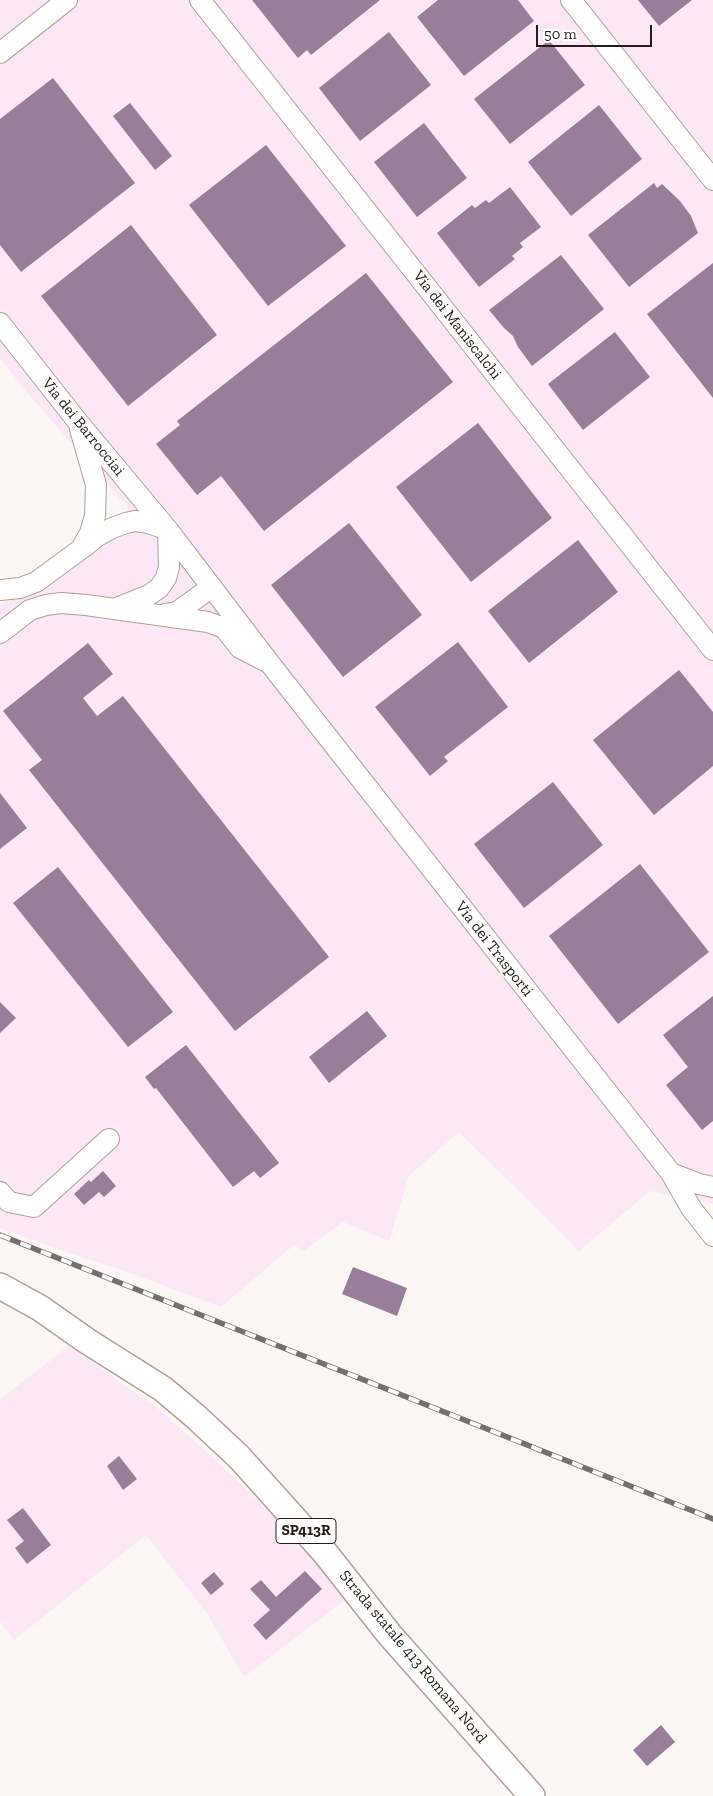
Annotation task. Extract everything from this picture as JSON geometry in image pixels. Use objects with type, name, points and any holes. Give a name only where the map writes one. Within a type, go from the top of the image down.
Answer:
[{"type":"main road","name":"Strada statale 413 Romana Nord","points":[[0,1286],[40,1308],[163,1389],[195,1416],[239,1458],[326,1554],[389,1634],[532,1796]]},
{"type":"street","points":[[0,53],[66,0]]},
{"type":"street","name":"Via dei Maniscalchi","points":[[200,0],[713,650]]},
{"type":"street","points":[[571,0],[713,180]]},
{"type":"street","name":"Via dei Barrocciai","points":[[0,323],[78,422],[168,530]]},
{"type":"street","points":[[78,422],[96,485],[95,516],[90,534],[81,550]]},
{"type":"street","points":[[0,590],[20,588],[36,582],[96,537],[126,523],[149,523],[168,530]]},
{"type":"street","name":"Via dei Trasporti","points":[[168,530],[271,665],[671,1173],[691,1208],[713,1236]]},
{"type":"street","name":"Via dei Trasporti","points":[[117,608],[149,595],[159,588],[166,578],[169,567],[168,530]]},
{"type":"street","name":"Via dei Trasporti","points":[[161,615],[177,612],[212,587]]},
{"type":"street","name":"Via dei Trasporti","points":[[0,633],[30,610],[46,605],[61,603],[117,608],[208,622],[224,628],[240,648],[271,665]]},
{"type":"street","points":[[0,1192],[9,1202],[34,1207],[109,1139]]},
{"type":"street","points":[[671,1173],[699,1184],[713,1187]]},
{"type":"shaded area","points":[[0,0],[713,0],[713,1204],[650,1191],[579,1251],[459,1132],[409,1176],[389,1241],[343,1222],[304,1251],[294,1245],[221,1307],[0,1228],[0,606],[129,509],[24,389],[0,358]]},
{"type":"shaded area","points":[[69,1346],[160,1410],[223,1467],[306,1547],[348,1598],[244,1677],[206,1612],[146,1535],[14,1640],[0,1622],[0,1399]]},
{"type":"building","points":[[252,0],[380,0],[311,55],[307,50],[298,58]]},
{"type":"building","points":[[438,0],[518,0],[534,21],[464,76],[417,17]]},
{"type":"building","points":[[638,0],[692,0],[659,26]]},
{"type":"building","points":[[389,32],[431,85],[360,141],[319,88]]},
{"type":"building","points":[[549,40],[585,85],[510,144],[474,99]]},
{"type":"building","points":[[53,78],[135,183],[21,272],[0,245],[0,119]]},
{"type":"building","points":[[130,103],[172,156],[155,170],[113,116]]},
{"type":"building","points":[[599,105],[642,159],[571,216],[528,162]]},
{"type":"building","points":[[424,123],[467,178],[417,217],[374,162]]},
{"type":"building","points":[[266,145],[346,246],[268,306],[189,205]]},
{"type":"building","points":[[654,183],[657,188],[662,184],[680,201],[691,216],[698,233],[629,287],[588,235]]},
{"type":"building","points":[[510,187],[541,227],[520,243],[523,247],[512,256],[515,259],[479,287],[437,233],[472,205],[475,208],[486,200],[489,203]]},
{"type":"building","points":[[131,225],[217,335],[128,406],[41,296]]},
{"type":"building","points":[[561,255],[604,309],[532,366],[518,347],[513,336],[489,310]]},
{"type":"building","points":[[713,263],[713,398],[647,314]]},
{"type":"building","points":[[366,273],[453,382],[264,531],[221,476],[197,495],[156,444],[180,425],[177,421]]},
{"type":"building","points":[[615,332],[650,377],[583,430],[548,384]]},
{"type":"building","points":[[478,423],[552,518],[471,582],[396,487]]},
{"type":"building","points":[[349,523],[422,615],[343,677],[271,585]]},
{"type":"building","points":[[578,540],[618,592],[529,663],[488,611]]},
{"type":"building","points":[[458,642],[508,707],[444,757],[448,761],[430,776],[375,707]]},
{"type":"building","points":[[88,643],[113,674],[83,698],[97,716],[123,696],[329,957],[235,1031],[29,770],[42,760],[3,711]]},
{"type":"building","points":[[679,670],[713,712],[713,766],[654,815],[593,740]]},
{"type":"building","points":[[553,782],[603,845],[524,908],[474,844]]},
{"type":"building","points":[[0,793],[27,828],[0,849]]},
{"type":"building","points":[[640,864],[709,952],[618,1024],[549,936]]},
{"type":"building","points":[[58,867],[173,1012],[128,1047],[13,903]]},
{"type":"building","points":[[713,996],[713,1121],[702,1130],[666,1085],[688,1067],[663,1035]]},
{"type":"building","points":[[0,1002],[16,1018],[0,1033]]},
{"type":"building","points":[[367,1011],[387,1036],[329,1083],[309,1057]]},
{"type":"building","points":[[186,1045],[279,1163],[260,1178],[254,1171],[233,1187],[156,1088],[154,1089],[145,1077]]},
{"type":"building","points":[[103,1171],[116,1186],[104,1197],[99,1192],[84,1205],[74,1194],[89,1180],[91,1182]]},
{"type":"building","points":[[353,1267],[407,1288],[397,1316],[342,1294]]},
{"type":"building","points":[[119,1456],[137,1479],[123,1490],[107,1466]]},
{"type":"building","points":[[23,1508],[51,1545],[27,1564],[15,1548],[24,1541],[7,1520]]},
{"type":"building","points":[[305,1571],[322,1589],[266,1640],[253,1625],[270,1610],[250,1589],[261,1580],[276,1597]]},
{"type":"building","points":[[214,1572],[224,1584],[211,1595],[201,1583]]},
{"type":"building","points":[[661,1725],[675,1742],[647,1766],[633,1750]]},
{"type":"railway","points":[[0,1235],[713,1519]]}]
